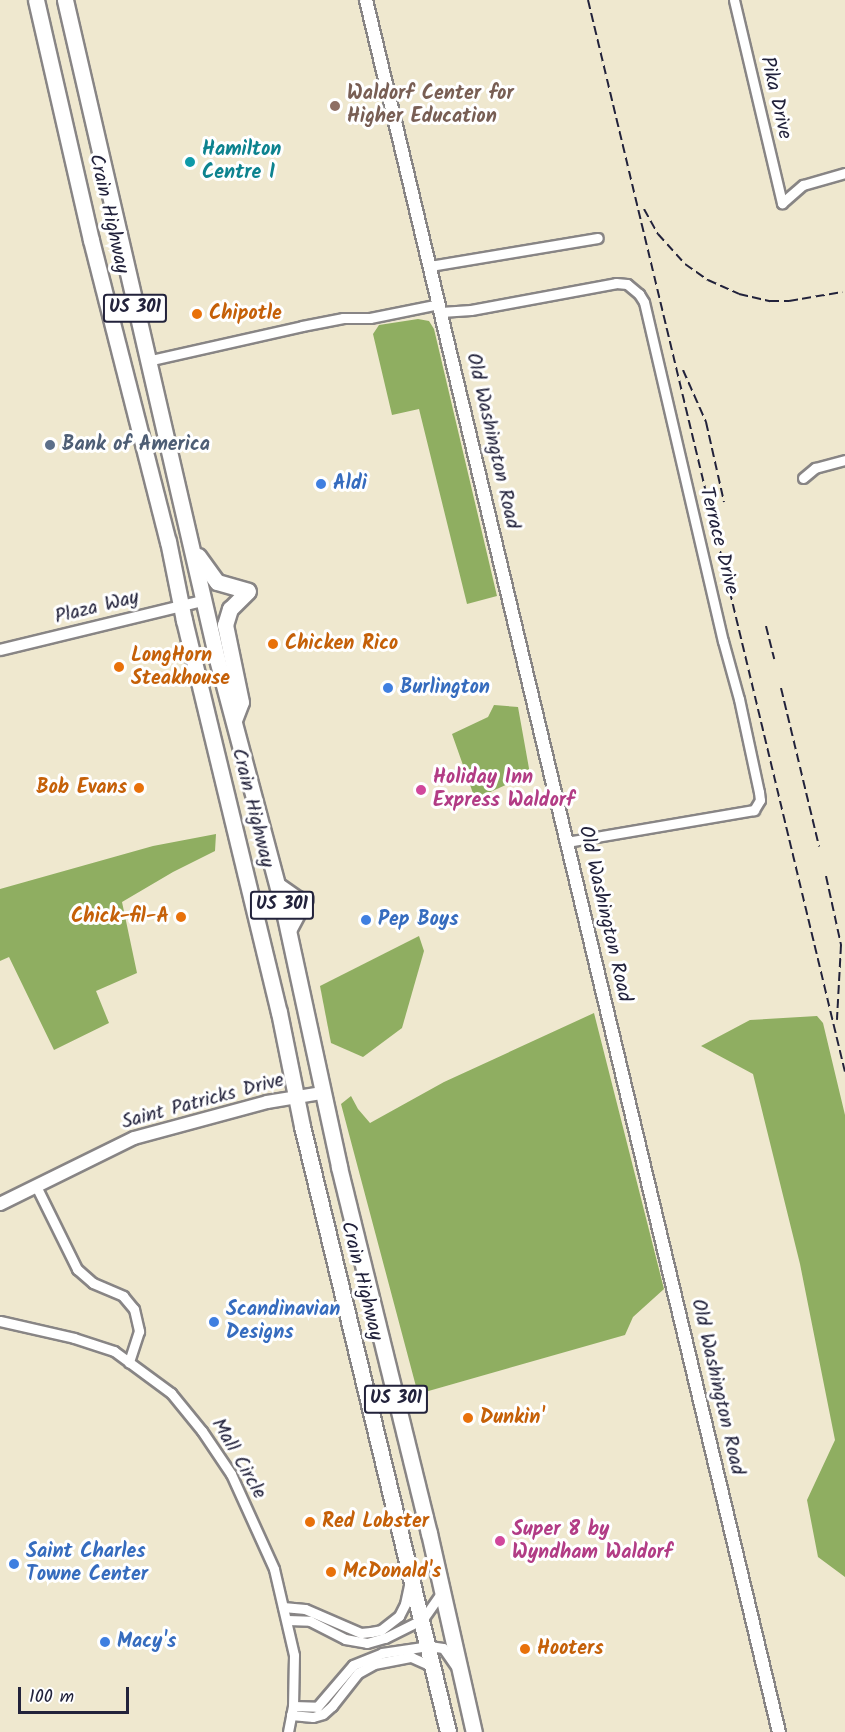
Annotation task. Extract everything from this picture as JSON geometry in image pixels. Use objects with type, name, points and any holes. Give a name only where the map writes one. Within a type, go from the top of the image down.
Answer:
[{"type":"highway","name":"Crain Highway","points":[[36,0],[91,240],[168,541],[180,606],[279,1012],[296,1098],[423,1619],[448,1732]]},
{"type":"highway","name":"Crain Highway","points":[[65,0],[203,601],[276,880],[322,1093],[474,1732]]},
{"type":"highway","points":[[192,548],[217,582],[248,591],[230,609],[225,625],[241,702],[234,720]]},
{"type":"main road","name":"Old Washington Road","points":[[366,0],[779,1732]]},
{"type":"main road","name":"Saint Patricks Drive","points":[[0,1204],[134,1138],[267,1102],[322,1093]]},
{"type":"street","name":"Pika Drive","points":[[734,0],[782,203],[803,185],[845,173]]},
{"type":"street","points":[[430,266],[598,238]]},
{"type":"street","name":"Terrace Drive","points":[[440,308],[471,310],[616,283],[627,284],[639,294],[644,302],[723,641],[739,699],[759,792],[760,800],[754,810],[567,842]]},
{"type":"street","points":[[147,361],[332,320],[370,318],[440,308]]},
{"type":"street","points":[[804,478],[815,468],[845,460]]},
{"type":"street","name":"Plaza Way","points":[[0,650],[203,601]]},
{"type":"street","points":[[276,880],[287,890],[308,899],[289,935]]},
{"type":"street","points":[[36,1186],[77,1269],[93,1283],[123,1296],[134,1309],[139,1331],[129,1362]]},
{"type":"street","name":"Mall Circle","points":[[0,1321],[103,1346],[129,1362],[158,1382],[184,1407],[231,1474],[274,1569],[287,1620],[295,1670],[288,1732]]},
{"type":"street","points":[[283,1606],[310,1611],[361,1633],[381,1630],[399,1616],[405,1604],[409,1594],[409,1565]]},
{"type":"street","points":[[287,1620],[310,1621],[345,1639],[367,1643],[385,1638],[423,1619],[442,1592]]},
{"type":"street","points":[[292,1710],[317,1707],[351,1668],[366,1658],[429,1646],[443,1648],[463,1681]]},
{"type":"street","points":[[292,1710],[313,1717],[323,1714],[358,1672],[374,1664],[411,1657],[434,1668]]},
{"type":"green space","points":[[418,319],[429,321],[434,329],[497,596],[467,604],[419,409],[392,415],[373,334],[379,325]]},
{"type":"green space","points":[[494,705],[518,707],[530,774],[475,799],[452,734],[488,717]]},
{"type":"green space","points":[[216,834],[215,851],[122,902],[137,973],[96,991],[109,1023],[54,1050],[9,957],[0,961],[0,889],[153,846]]},
{"type":"green space","points":[[419,936],[424,951],[402,1028],[363,1057],[331,1043],[320,986]]},
{"type":"green space","points":[[594,1013],[664,1289],[633,1317],[625,1335],[418,1394],[341,1104],[351,1096],[370,1123],[444,1082]]},
{"type":"green space","points":[[817,1016],[823,1023],[845,1115],[845,1577],[818,1557],[807,1500],[835,1440],[800,1264],[753,1074],[701,1046],[750,1020]]},
{"type":"railway","points":[[588,0],[845,1072]]},
{"type":"railway","points":[[644,209],[658,234],[685,264],[708,280],[739,294],[770,301],[789,301],[842,292]]},
{"type":"railway","points":[[683,370],[706,422],[724,502]]},
{"type":"railway","points":[[766,626],[774,659]]},
{"type":"railway","points":[[781,688],[819,846]]},
{"type":"railway","points":[[826,876],[841,945],[837,1020]]},
{"type":"place","name":"Waldorf Center for Higher Education","points":[[335,106]]},
{"type":"place","name":"Hamilton Centre I","points":[[190,162]]},
{"type":"place","name":"Chipotle","points":[[197,314]]},
{"type":"place","name":"Bank of America","points":[[50,445]]},
{"type":"place","name":"Aldi","points":[[321,484]]},
{"type":"place","name":"Chicken Rico","points":[[273,644]]},
{"type":"place","name":"LongHorn Steakhouse","points":[[119,667]]},
{"type":"place","name":"Burlington","points":[[388,688]]},
{"type":"place","name":"Bob Evans","points":[[139,788]]},
{"type":"place","name":"Holiday Inn Express Waldorf","points":[[421,790]]},
{"type":"place","name":"Chick-fil-A","points":[[181,917]]},
{"type":"place","name":"Pep Boys","points":[[366,920]]},
{"type":"place","name":"Scandinavian Designs","points":[[214,1322]]},
{"type":"place","name":"Dunkin'","points":[[468,1418]]},
{"type":"place","name":"Red Lobster","points":[[310,1522]]},
{"type":"place","name":"Super 8 by Wyndham Waldorf","points":[[500,1541]]},
{"type":"place","name":"Saint Charles Towne Center","points":[[14,1564]]},
{"type":"place","name":"McDonald's","points":[[331,1572]]},
{"type":"place","name":"Macy's","points":[[105,1642]]},
{"type":"place","name":"Hooters","points":[[525,1649]]}]
